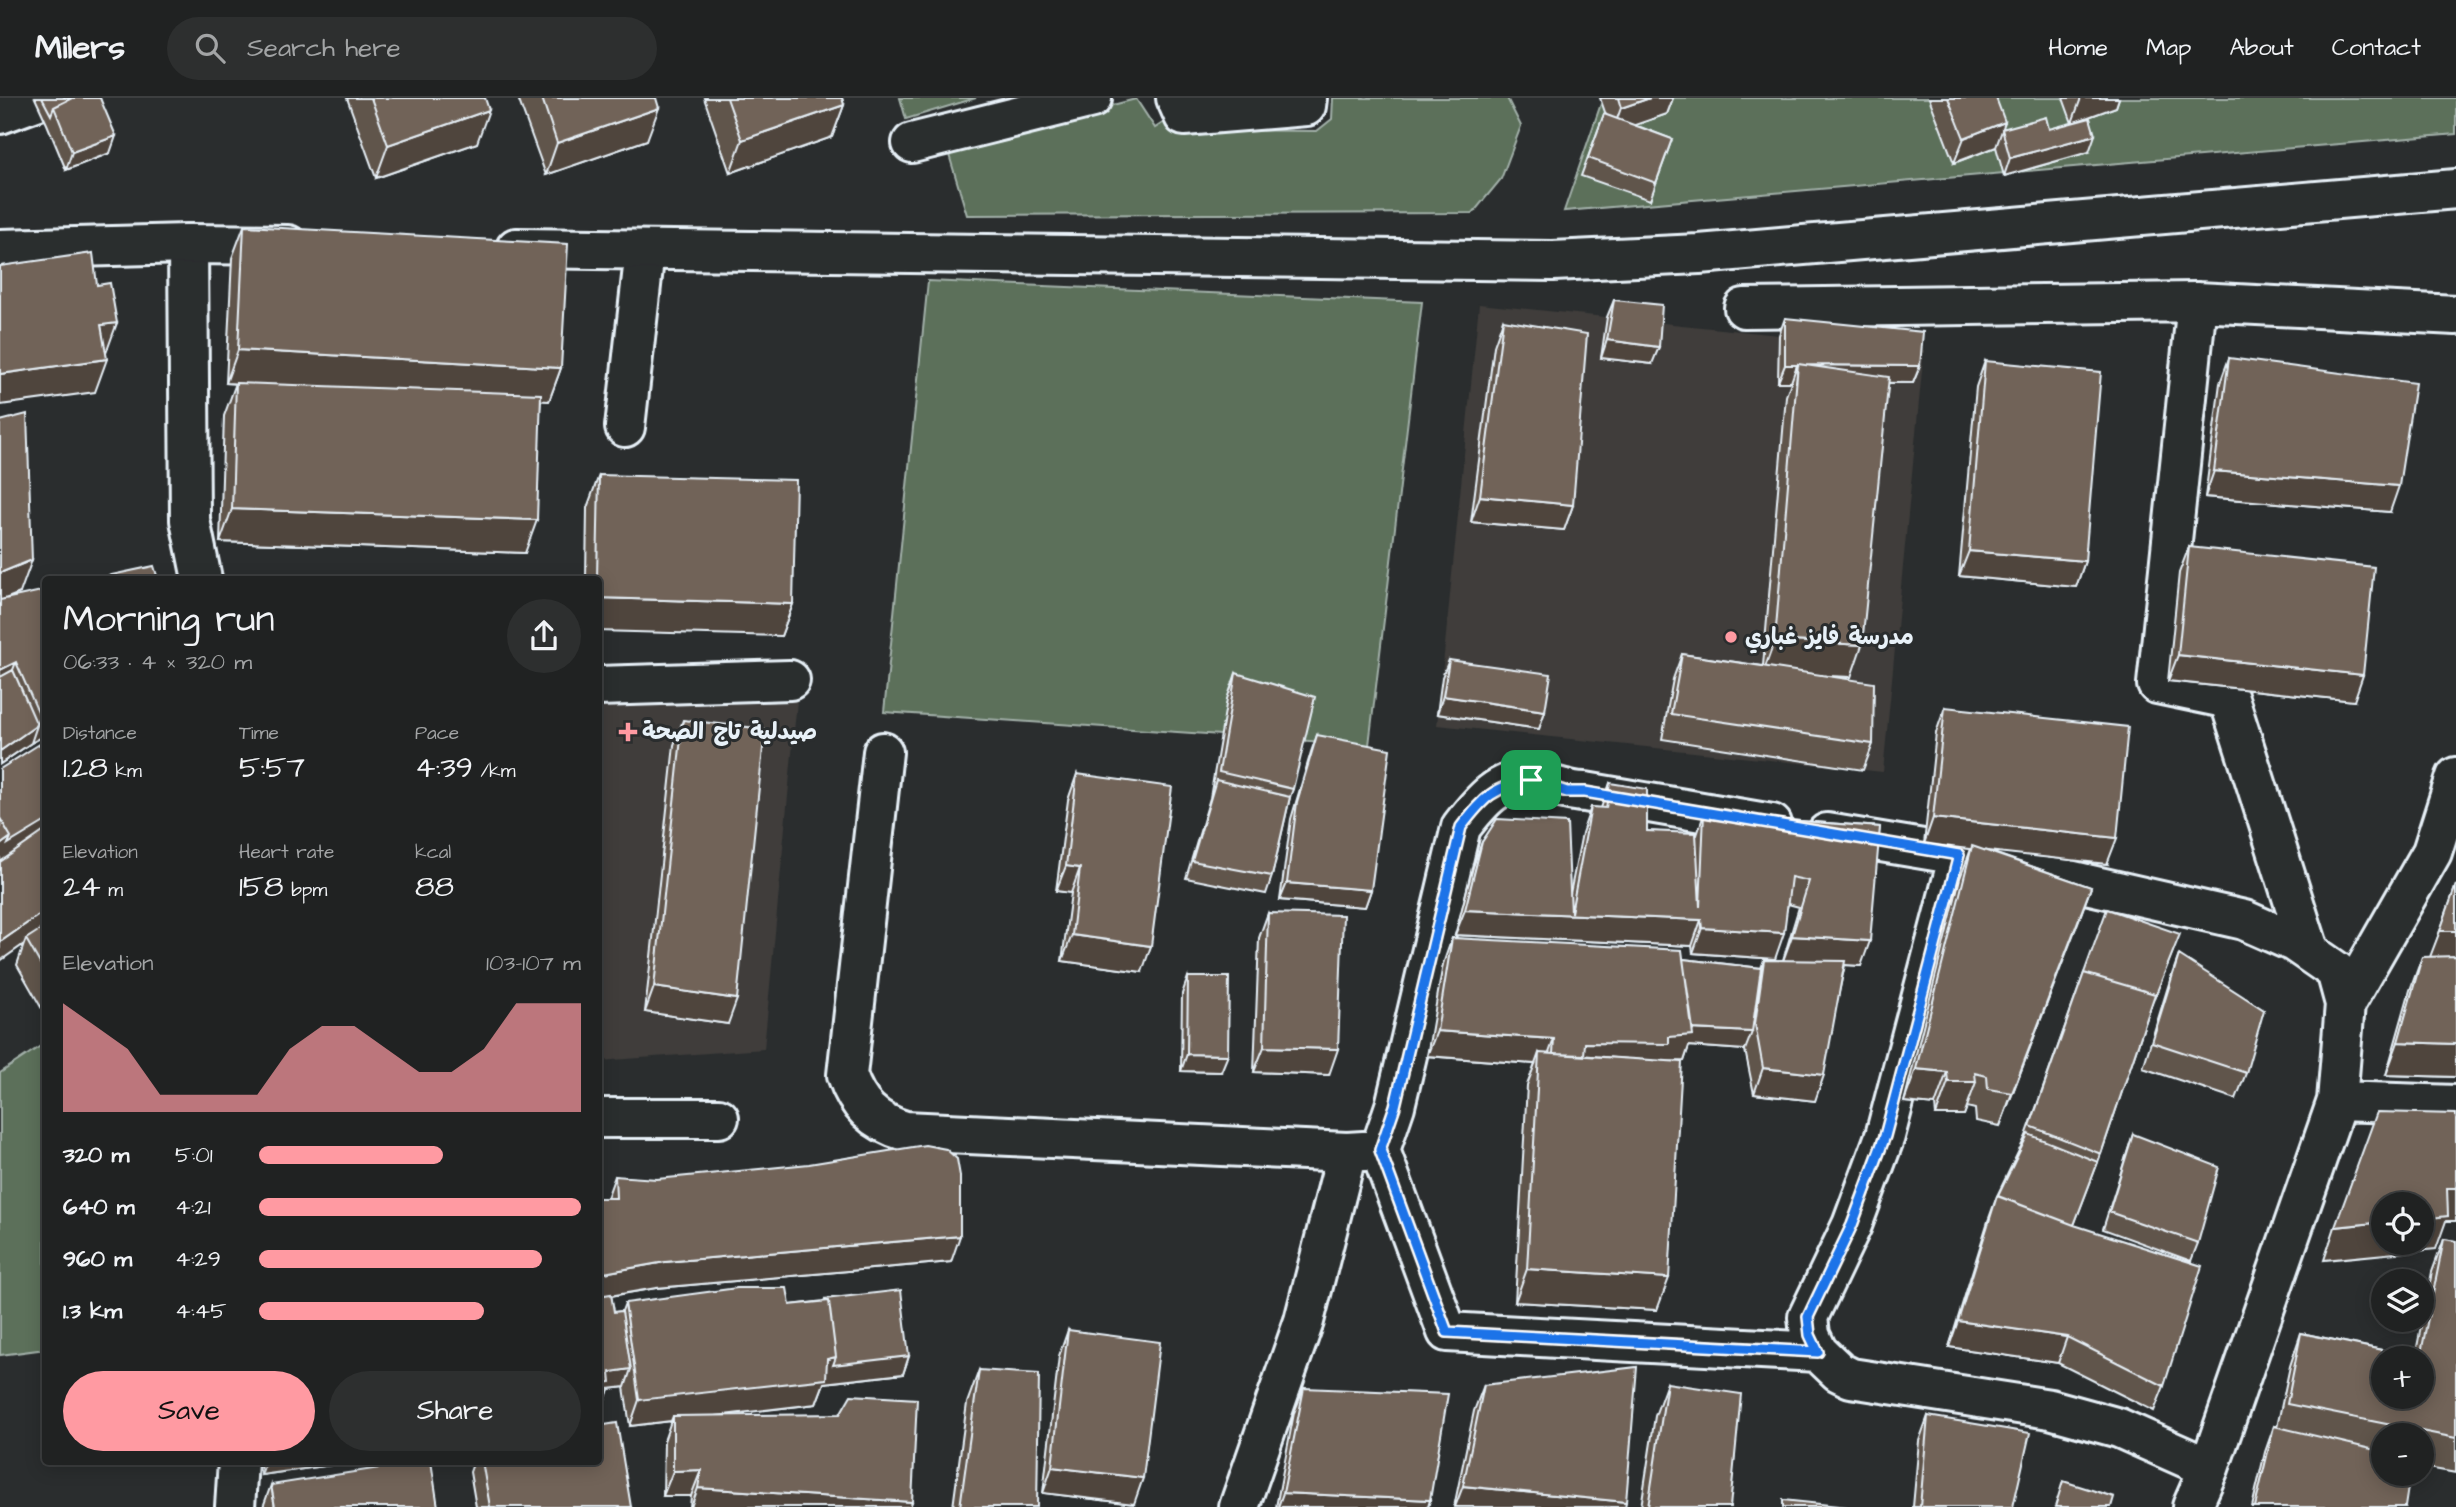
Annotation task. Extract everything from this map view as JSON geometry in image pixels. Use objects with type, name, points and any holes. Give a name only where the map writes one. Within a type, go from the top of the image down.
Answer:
[{"type":"street","points":[[0,114],[44,98]]},
{"type":"street","points":[[912,143],[1092,98]]},
{"type":"street","points":[[1176,98],[1184,116],[1306,106],[1307,98]]},
{"type":"street","points":[[479,247],[1553,261],[1699,254],[2456,189]]},
{"type":"street","points":[[188,244],[190,520],[201,576]]},
{"type":"street","points":[[0,249],[188,244],[326,245]]},
{"type":"street","points":[[625,427],[645,250]]},
{"type":"street","points":[[1744,308],[2197,302],[2456,315]]},
{"type":"street","points":[[2197,302],[2157,684],[2229,699],[2310,953]]},
{"type":"street","points":[[602,686],[790,680]]},
{"type":"street","points":[[883,752],[847,1075],[859,1102],[868,1113],[905,1131],[1363,1151]]},
{"type":"street","points":[[2345,1003],[2444,850],[2456,777]]},
{"type":"street","points":[[1239,1507],[1363,1151],[1395,1106],[1461,827],[1483,798],[1504,785],[1531,780],[1567,792],[1585,792],[1959,855],[2244,920],[2294,942],[2336,971],[2345,1003],[2337,1101],[2209,1468],[2192,1507]]},
{"type":"street","points":[[1959,855],[1885,1136],[1852,1225],[1808,1317],[1810,1335],[1818,1352],[1839,1372],[1852,1378],[2050,1409],[2119,1428],[2209,1468]]},
{"type":"street","points":[[2337,1101],[2456,1105]]},
{"type":"street","points":[[602,1118],[719,1118]]},
{"type":"street","points":[[1363,1151],[1447,1332],[1818,1352]]},
{"type":"street","points":[[235,1507],[238,1465]]},
{"type":"shaded area","points":[[1479,304],[1924,350],[1883,772],[1437,725]]},
{"type":"shaded area","points":[[798,690],[764,1049],[602,1061],[602,701]]},
{"type":"green space","points":[[900,98],[976,98],[906,119]]},
{"type":"green space","points":[[1333,98],[1507,98],[1521,126],[1501,179],[1473,213],[967,215],[947,148],[1136,99],[1155,128],[1172,117],[1201,130],[1317,131],[1332,119]]},
{"type":"green space","points":[[1603,98],[2456,98],[2456,134],[1564,211]]},
{"type":"green space","points":[[928,281],[1422,302],[1369,745],[884,712]]},
{"type":"green space","points":[[42,1045],[42,1349],[0,1355],[0,1073]]},
{"type":"building","points":[[42,98],[72,98],[54,107],[51,115]]},
{"type":"building","points":[[72,98],[100,98],[116,136],[72,152],[54,107]]},
{"type":"building","points":[[371,98],[485,98],[489,110],[388,145]]},
{"type":"building","points":[[542,98],[656,98],[659,108],[557,143]]},
{"type":"building","points":[[727,98],[842,98],[844,105],[742,140]]},
{"type":"building","points":[[1618,98],[1650,98],[1621,108]]},
{"type":"building","points":[[1948,98],[1996,98],[2005,122],[1964,138]]},
{"type":"building","points":[[1604,114],[1672,139],[1656,183],[1588,158]]},
{"type":"building","points":[[2046,117],[2049,129],[2090,118],[2095,135],[2010,158],[2002,129]]},
{"type":"building","points":[[244,226],[568,244],[561,368],[238,350]]},
{"type":"building","points":[[93,253],[97,285],[110,283],[117,323],[101,325],[107,359],[0,374],[0,266]]},
{"type":"building","points":[[1614,300],[1662,305],[1659,347],[1607,340]]},
{"type":"building","points":[[1785,318],[1923,332],[1920,366],[1785,365]]},
{"type":"building","points":[[1503,320],[1587,334],[1573,505],[1480,496]]},
{"type":"building","points":[[2229,358],[2415,383],[2399,486],[2214,471]]},
{"type":"building","points":[[1985,361],[2101,372],[2085,561],[1969,551]]},
{"type":"building","points":[[1798,364],[1889,377],[1862,645],[1775,640]]},
{"type":"building","points":[[236,383],[541,394],[537,520],[232,509]]},
{"type":"building","points":[[27,414],[32,560],[0,573],[0,421]]},
{"type":"building","points":[[599,475],[796,480],[793,604],[602,598],[602,576],[597,576]]},
{"type":"building","points":[[2189,547],[2374,567],[2363,675],[2178,655]]},
{"type":"building","points":[[154,566],[157,576],[107,576]]},
{"type":"building","points":[[42,591],[40,717],[16,662],[0,670],[0,600]]},
{"type":"building","points":[[1682,654],[1874,683],[1873,744],[1671,714]]},
{"type":"building","points":[[1449,660],[1551,674],[1545,711],[1443,696]]},
{"type":"building","points":[[13,670],[37,725],[0,751],[0,677]]},
{"type":"building","points":[[1236,673],[1315,697],[1293,789],[1219,772]]},
{"type":"building","points":[[1945,707],[2128,727],[2117,838],[1933,818]]},
{"type":"building","points":[[683,720],[765,729],[737,999],[654,987]]},
{"type":"building","points":[[1317,735],[1390,749],[1371,890],[1287,883],[1297,802]]},
{"type":"building","points":[[42,743],[42,823],[8,844],[11,837],[0,818],[0,769]]},
{"type":"building","points":[[1077,774],[1172,787],[1151,946],[1072,935],[1080,868],[1066,866]]},
{"type":"building","points":[[1216,780],[1290,797],[1272,876],[1192,861]]},
{"type":"building","points":[[1610,783],[1647,789],[1647,831],[1696,833],[1700,907],[1704,814],[1880,827],[1870,941],[1792,936],[1809,881],[1791,877],[1784,933],[1702,928],[1701,920],[1465,910],[1482,842],[1497,819],[1567,823],[1571,913],[1591,807],[1606,808]]},
{"type":"building","points":[[0,818],[11,837],[0,845]]},
{"type":"building","points":[[42,833],[42,913],[0,942],[0,862]]},
{"type":"building","points":[[1972,846],[2091,887],[2012,1093],[1988,1089],[1987,1076],[1975,1073],[1976,1082],[1948,1082],[1947,1072],[1916,1069]]},
{"type":"building","points":[[2456,885],[2456,931],[2440,931]]},
{"type":"building","points":[[2107,909],[2180,934],[2154,999],[2155,994],[2084,973]]},
{"type":"building","points":[[1268,913],[1343,915],[1338,1049],[1264,1047]]},
{"type":"building","points":[[42,929],[42,967],[26,939]]},
{"type":"building","points":[[1452,938],[1682,950],[1693,1035],[1669,1037],[1669,1044],[1585,1043],[1584,1055],[1553,1054],[1554,1039],[1437,1031]]},
{"type":"building","points":[[2179,955],[2264,1010],[2246,1073],[2152,1042]]},
{"type":"building","points":[[2456,956],[2456,1044],[2398,1042],[2422,957]]},
{"type":"building","points":[[1683,959],[1761,968],[1752,1032],[1693,1029]]},
{"type":"building","points":[[1764,960],[1845,961],[1824,1075],[1763,1068],[1755,1024]]},
{"type":"building","points":[[2084,973],[2155,994],[2101,1154],[2030,1126]]},
{"type":"building","points":[[1188,977],[1229,977],[1228,1055],[1187,1054]]},
{"type":"building","points":[[1539,1053],[1682,1062],[1669,1278],[1527,1269]]},
{"type":"building","points":[[2377,1112],[2456,1114],[2456,1188],[2447,1188],[2448,1216],[2434,1218],[2434,1192],[2371,1192],[2371,1223],[2335,1227]]},
{"type":"building","points":[[2028,1134],[2098,1162],[2074,1225],[1998,1196]]},
{"type":"building","points":[[2133,1134],[2219,1167],[2198,1243],[2109,1212]]},
{"type":"building","points":[[925,1145],[946,1149],[957,1159],[960,1176],[960,1236],[665,1262],[602,1273],[602,1198],[616,1198],[615,1176],[657,1179],[809,1164]]},
{"type":"building","points":[[1997,1196],[2074,1225],[2202,1266],[2164,1386],[2067,1337],[1958,1321]]},
{"type":"building","points":[[2444,1239],[2456,1241],[2456,1438],[2434,1434],[2434,1423],[2381,1423],[2287,1404],[2301,1333],[2371,1348],[2371,1409],[2434,1409],[2434,1346],[2422,1346],[2425,1332],[2434,1332],[2434,1289]]},
{"type":"building","points":[[737,1288],[787,1288],[790,1305],[829,1301],[836,1357],[827,1359],[826,1379],[639,1400],[625,1303]]},
{"type":"building","points":[[901,1290],[909,1356],[833,1365],[836,1357],[829,1301],[825,1299]]},
{"type":"building","points":[[611,1294],[614,1312],[622,1311],[631,1369],[610,1372],[611,1382],[602,1383],[602,1295]]},
{"type":"building","points":[[1068,1330],[1160,1342],[1143,1478],[1052,1467]]},
{"type":"building","points":[[1637,1367],[1626,1502],[1463,1486],[1484,1385]]},
{"type":"building","points":[[979,1370],[1039,1374],[1037,1507],[960,1507]]},
{"type":"building","points":[[1667,1383],[1741,1394],[1730,1507],[1648,1507]]},
{"type":"building","points":[[1304,1388],[1448,1394],[1430,1500],[1283,1493]]},
{"type":"building","points":[[851,1395],[917,1399],[912,1502],[698,1488],[701,1470],[673,1471],[673,1416],[840,1414]]},
{"type":"building","points":[[1928,1416],[2030,1433],[2013,1507],[1920,1507]]},
{"type":"building","points":[[617,1423],[631,1507],[490,1507],[483,1465],[602,1465],[602,1425]]},
{"type":"building","points":[[2274,1426],[2371,1449],[2371,1486],[2408,1486],[2405,1507],[2255,1507]]},
{"type":"building","points":[[398,1465],[432,1465],[438,1507],[275,1507],[271,1485]]},
{"type":"building","points":[[2063,1481],[2114,1497],[2111,1507],[2055,1507]]},
{"type":"building","points":[[1783,1500],[1848,1507],[1783,1507]]},
{"type":"place","name":"مدرسة فايز غباري","points":[[1731,637]]},
{"type":"place","name":"صيدلية تاج الصحة","points":[[628,732]]},
{"type":"route","points":[[1531,780],[1567,792],[1585,792],[1959,855],[1885,1136],[1852,1225],[1808,1317],[1810,1335],[1818,1352],[1447,1332],[1380,1150],[1395,1106],[1461,827],[1483,798],[1504,785],[1531,780]]}]
